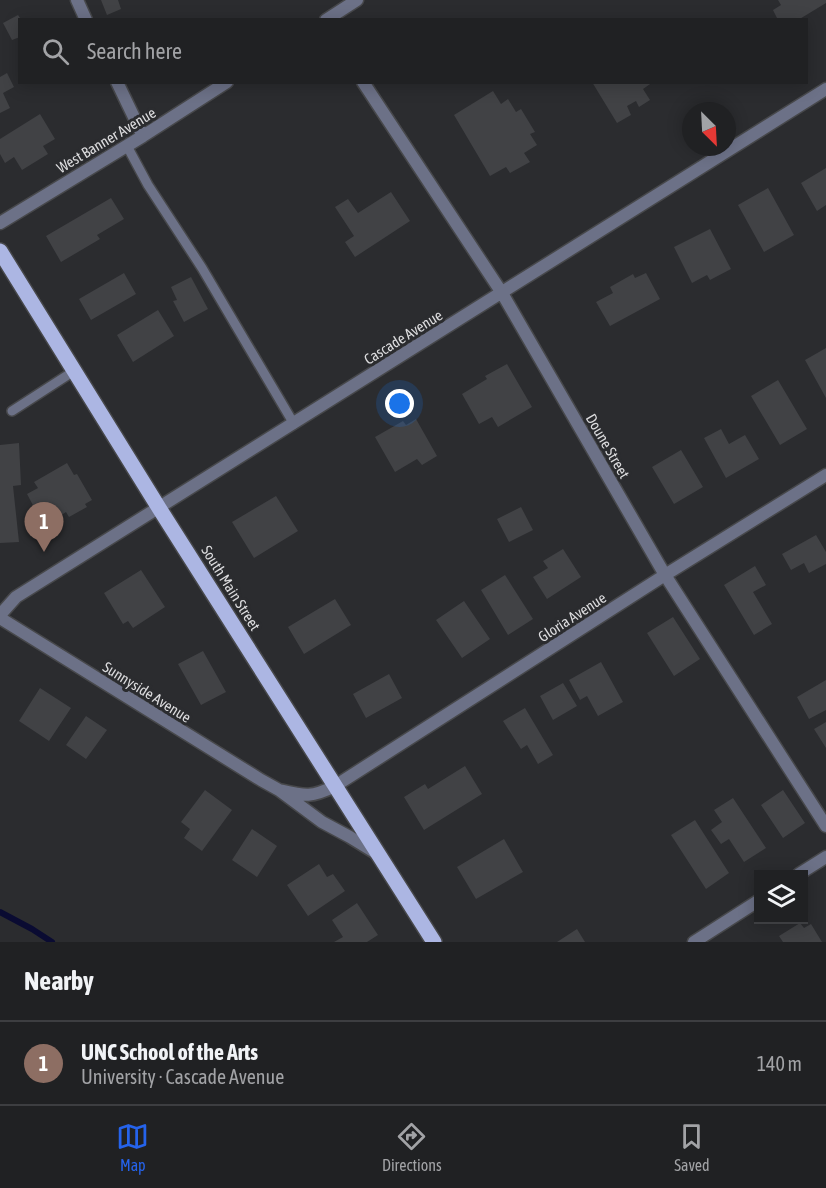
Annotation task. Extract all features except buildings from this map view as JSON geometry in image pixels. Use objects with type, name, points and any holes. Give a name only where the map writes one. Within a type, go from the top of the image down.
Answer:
[{"type":"main road","name":"South Main Street","points":[[0,252],[434,942]]},
{"type":"street","points":[[77,0],[85,18]]},
{"type":"street","points":[[329,18],[357,0]]},
{"type":"street","points":[[118,84],[143,136]]},
{"type":"street","name":"West Banner Avenue","points":[[0,223],[224,84]]},
{"type":"street","name":"Doune Street","points":[[364,84],[502,293],[665,575],[826,826]]},
{"type":"street","name":"Cascade Avenue","points":[[0,616],[16,597],[826,89]]},
{"type":"street","name":"Gloria Avenue","points":[[335,786],[826,475]]},
{"type":"street","name":"Sunnyside Avenue","points":[[0,616],[279,790],[322,822],[377,854]]},
{"type":"street","name":"Sunnyside Avenue","points":[[279,790],[306,796],[319,794],[335,786]]},
{"type":"street","points":[[805,870],[826,857]]},
{"type":"street","points":[[694,942],[754,904]]},
{"type":"lane","points":[[127,146],[148,185],[202,268],[294,424]]},
{"type":"lane","points":[[12,411],[74,371]]},
{"type":"waterway","points":[[0,912],[52,942]]},
{"type":"place","name":"UNC School of the Arts","points":[[44,552]]}]
